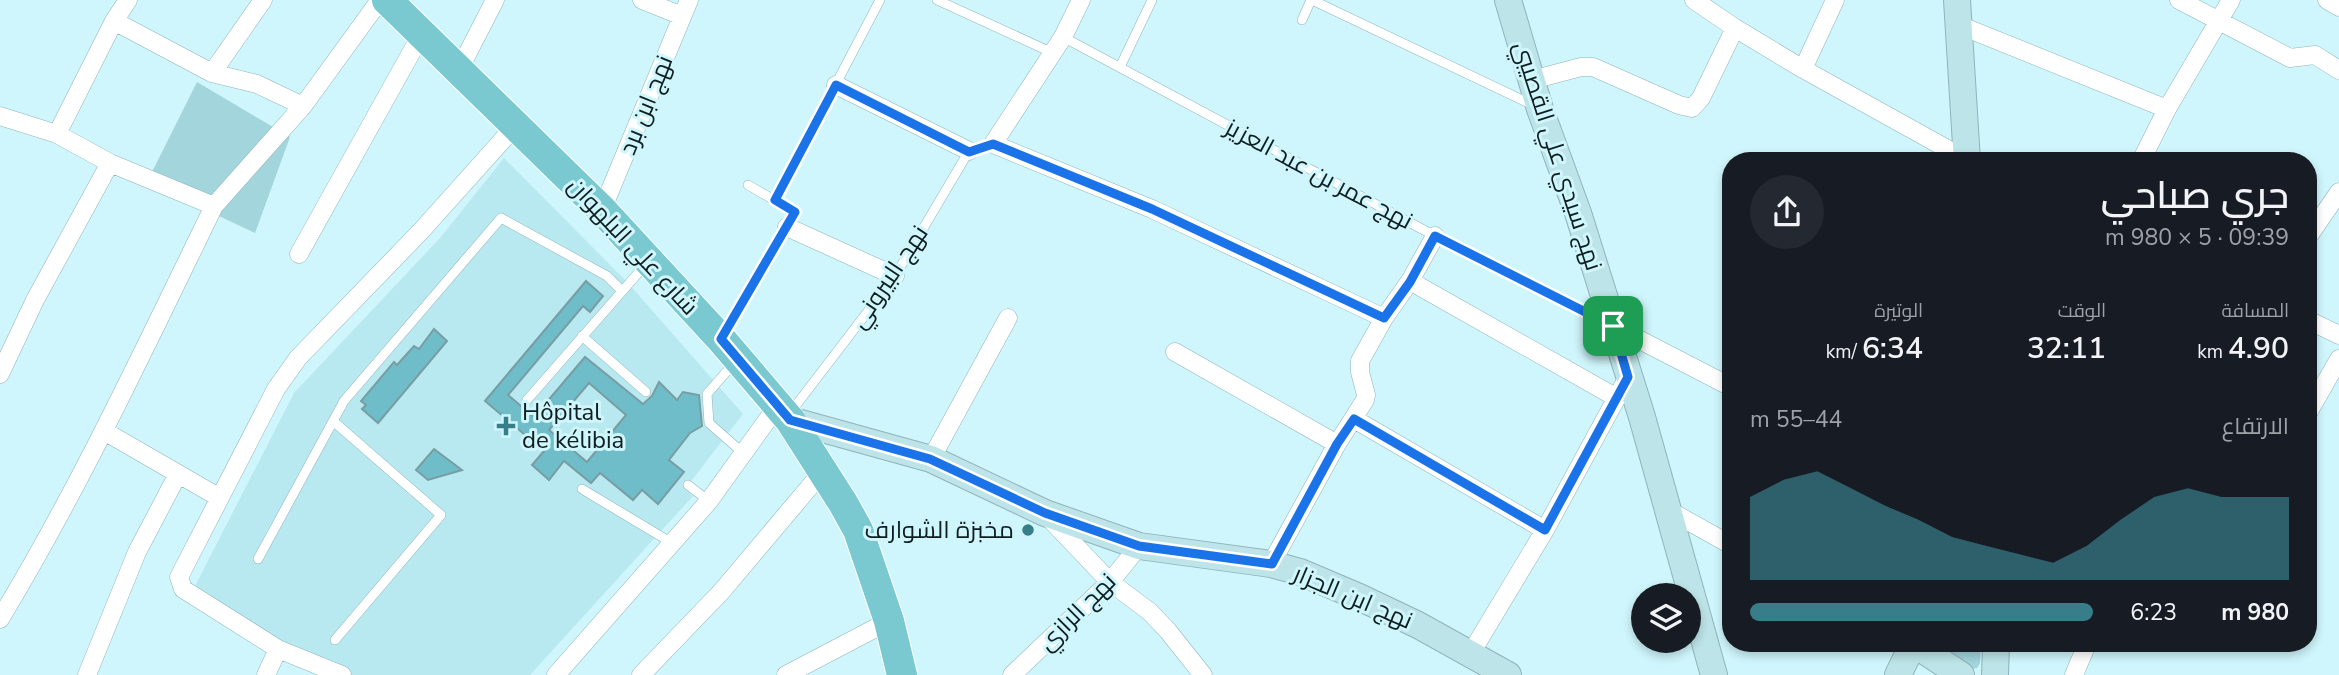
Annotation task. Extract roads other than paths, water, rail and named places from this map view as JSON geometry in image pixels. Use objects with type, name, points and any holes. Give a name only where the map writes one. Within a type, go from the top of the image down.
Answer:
[{"type":"main road","name":"شارع علي البلهوان","points":[[387,0],[603,210],[730,349],[785,414],[858,530],[888,621],[902,675]]},
{"type":"street","points":[[57,134],[114,21],[128,0]]},
{"type":"street","points":[[212,73],[263,0]]},
{"type":"street","points":[[0,619],[28,573],[104,431],[214,206],[303,106],[380,0]]},
{"type":"street","points":[[459,70],[495,0]]},
{"type":"street","points":[[642,0],[685,8]]},
{"type":"street","points":[[1081,0],[1058,45],[993,144],[1152,209],[1384,318]]},
{"type":"street","name":"نهج سيدي علي القصيبي","points":[[1508,0],[1540,109],[1578,213],[1613,326],[1623,388],[1642,417],[1714,675]]},
{"type":"street","points":[[1694,0],[1803,69],[1952,152]]},
{"type":"street","points":[[1803,69],[1835,0]]},
{"type":"street","points":[[2179,0],[2290,58],[2315,55],[2339,70]]},
{"type":"street","points":[[2146,152],[2167,109],[2231,0]]},
{"type":"street","points":[[2327,0],[2339,6]]},
{"type":"street","name":"نهج ابن برد","points":[[603,210],[685,8]]},
{"type":"street","points":[[1967,152],[1958,13],[2167,109]]},
{"type":"street","points":[[114,21],[212,73],[257,84],[303,106]]},
{"type":"street","points":[[1532,80],[1581,67],[1593,67],[1679,105],[1692,108],[1702,98],[1735,28]]},
{"type":"street","points":[[299,254],[421,35]]},
{"type":"street","points":[[836,85],[969,152]]},
{"type":"street","points":[[0,116],[57,134],[110,163],[214,206]]},
{"type":"street","points":[[342,675],[278,649],[183,589],[179,578],[286,374],[421,231],[516,125]]},
{"type":"street","points":[[0,374],[35,300],[110,163]]},
{"type":"street","points":[[2317,224],[2339,192]]},
{"type":"street","points":[[787,227],[895,276]]},
{"type":"street","points":[[1272,564],[1366,395],[1360,361],[1384,318],[1410,282],[1435,236]]},
{"type":"street","points":[[1410,282],[1623,388],[1545,530],[1471,653]]},
{"type":"street","points":[[930,459],[1008,318]]},
{"type":"street","points":[[2317,324],[2339,335]]},
{"type":"street","points":[[1613,326],[1722,382]]},
{"type":"street","points":[[1175,352],[1337,444]]},
{"type":"street","points":[[2317,397],[2339,359]]},
{"type":"street","points":[[565,672],[709,501],[743,453],[785,414]]},
{"type":"street","name":"نهج ابن الجزار","points":[[785,414],[930,459],[1045,513],[1139,546],[1272,564],[1300,572],[1359,597],[1471,653],[1508,675]]},
{"type":"street","points":[[1354,419],[1545,530]]},
{"type":"street","points":[[104,431],[220,498]]},
{"type":"street","points":[[641,675],[721,592],[823,471]]},
{"type":"street","points":[[87,675],[137,552],[178,474]]},
{"type":"street","points":[[1668,510],[1722,540]]},
{"type":"street","points":[[1045,513],[1110,582],[1150,612],[1203,675]]},
{"type":"street","name":"نهج الرازي","points":[[1012,675],[1110,582],[1139,546]]},
{"type":"street","points":[[786,675],[888,621]]},
{"type":"street","points":[[266,675],[278,649]]},
{"type":"street","points":[[1898,675],[1909,652]]},
{"type":"street","points":[[1925,652],[1961,675]]},
{"type":"street","points":[[1995,675],[1996,652]]},
{"type":"street","points":[[2074,675],[2084,652]]},
{"type":"lane","points":[[775,200],[880,0]]},
{"type":"lane","name":"نهج عمر بن عبد العزيز","points":[[937,0],[1119,67],[1435,236],[1613,326]]},
{"type":"lane","points":[[1119,67],[1152,0]]},
{"type":"lane","points":[[1302,20],[1312,0],[1540,109]]},
{"type":"lane","points":[[969,152],[993,144]]},
{"type":"lane","name":"نهج البيروني","points":[[785,414],[895,276],[969,152]]},
{"type":"lane","points":[[743,453],[709,423],[707,394],[795,212],[748,185]]},
{"type":"lane","points":[[258,559],[344,401],[501,218],[607,275],[621,290]]},
{"type":"lane","points":[[527,400],[649,260]]},
{"type":"lane","points":[[582,336],[646,392]]},
{"type":"lane","points":[[333,421],[441,515],[335,640]]},
{"type":"lane","points":[[688,485],[709,501]]},
{"type":"lane","points":[[582,489],[671,543]]},
{"type":"place","name":"Hôpital de kélibia","points":[[506,426]]},
{"type":"place","name":"مخبزة الشوارف","points":[[1028,530]]}]
